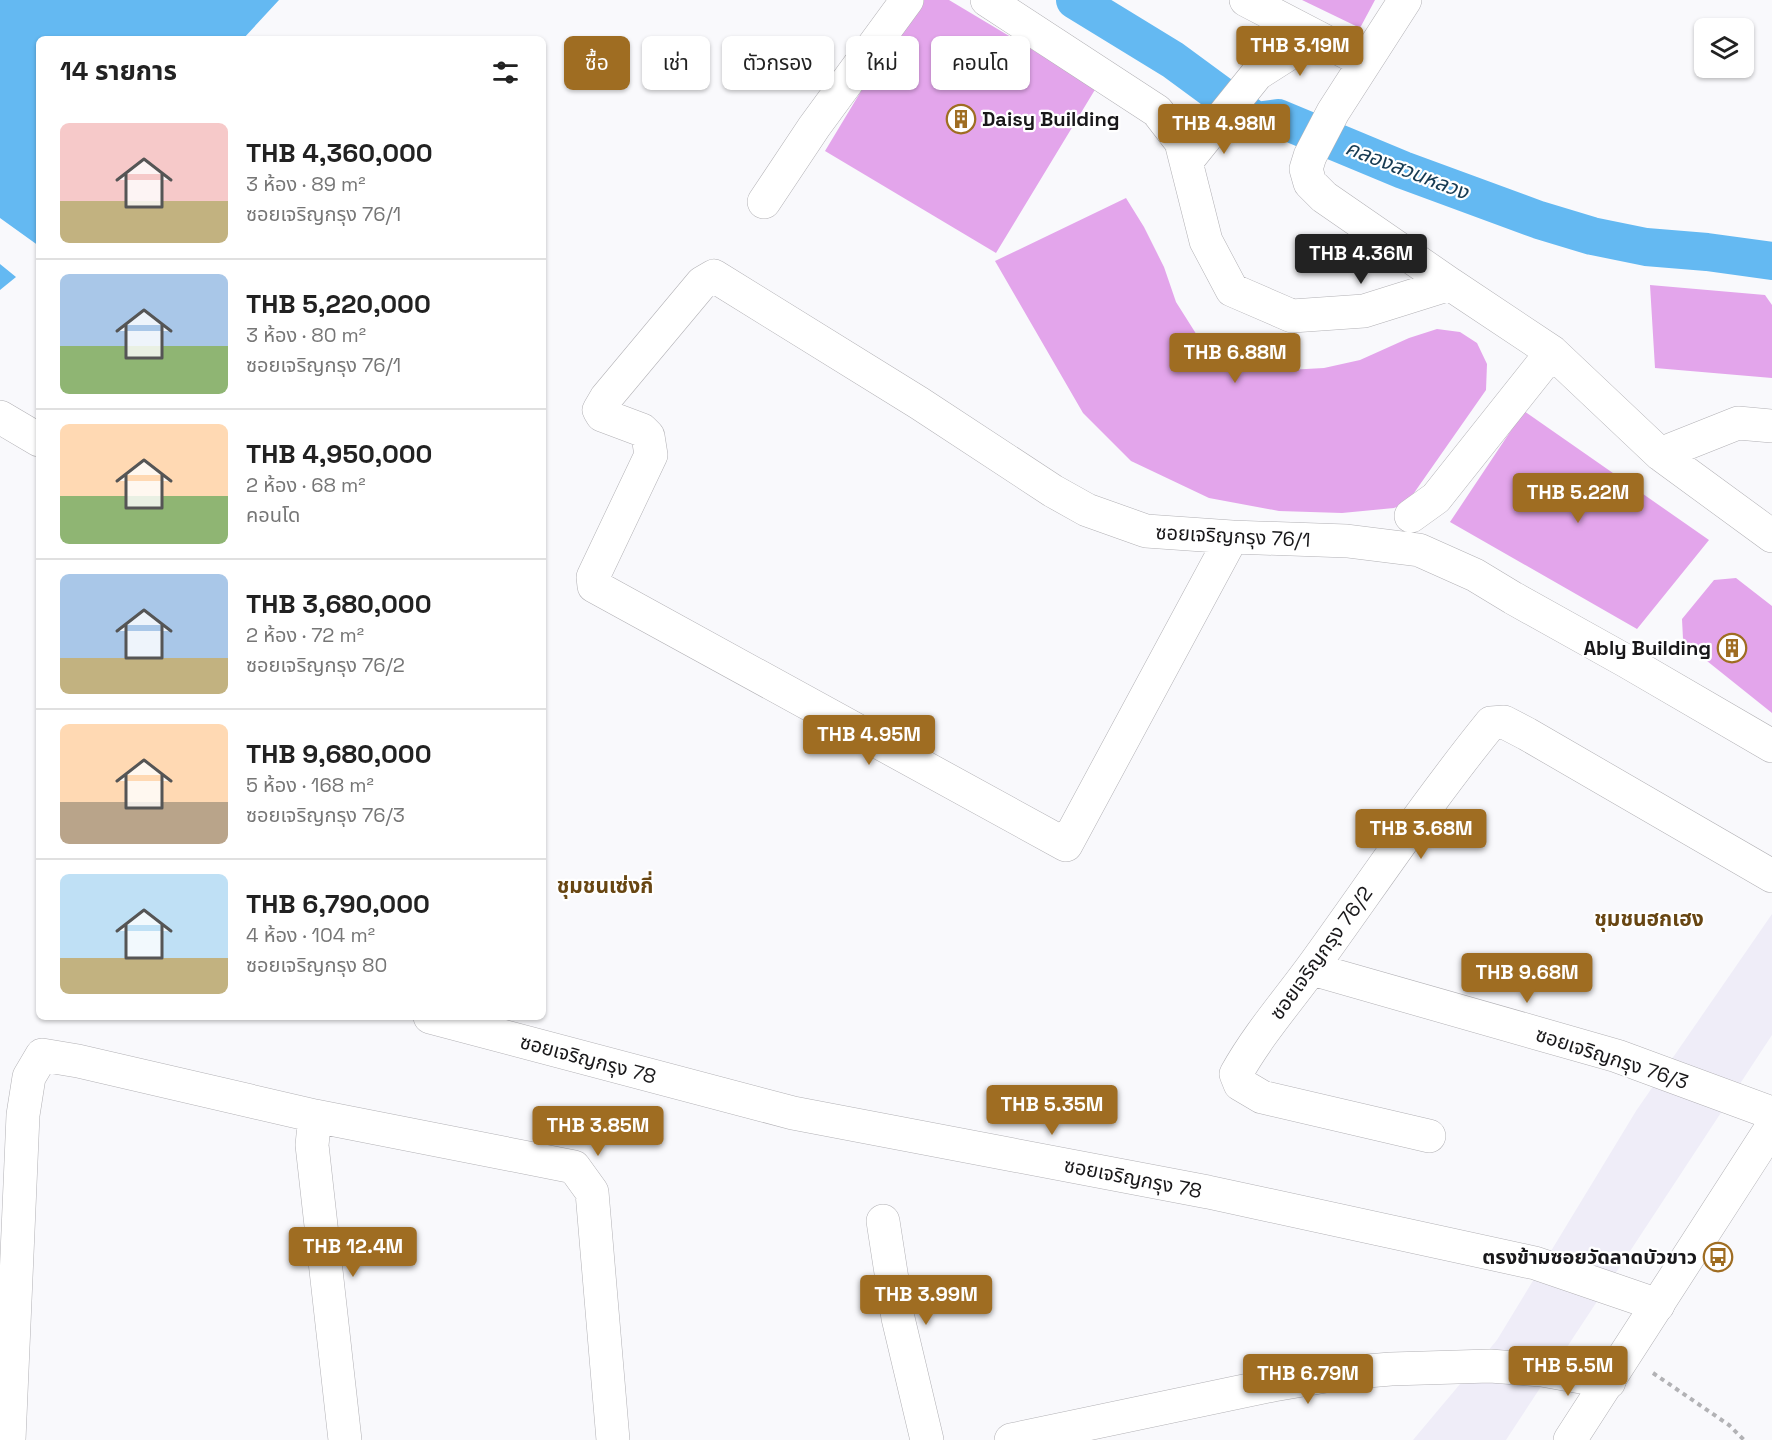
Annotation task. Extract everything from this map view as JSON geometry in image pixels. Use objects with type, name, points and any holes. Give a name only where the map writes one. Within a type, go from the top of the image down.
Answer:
[{"type":"street","points":[[764,202],[814,127],[907,0]]},
{"type":"street","points":[[987,0],[1157,111],[1181,142],[1206,241],[1232,290],[1292,316],[1364,311],[1450,284]]},
{"type":"street","points":[[1246,0],[1365,62]]},
{"type":"street","points":[[1405,0],[1333,112],[1310,156],[1306,169],[1310,183],[1324,197],[1552,352],[1660,454],[1772,536]]},
{"type":"street","points":[[1186,162],[1257,74],[1315,37]]},
{"type":"street","name":"ซอยเจริญกรุง 76/1","points":[[1232,537],[1066,845],[594,586],[592,577],[651,455],[648,436],[642,430],[602,415],[599,410],[606,398],[702,283],[714,276],[919,403],[1053,491],[1087,510],[1146,531],[1347,541],[1419,550],[1475,575],[1772,746]]},
{"type":"street","points":[[1411,516],[1436,498],[1552,352]]},
{"type":"street","points":[[0,417],[36,438]]},
{"type":"street","points":[[1660,454],[1738,423],[1772,426]]},
{"type":"street","name":"ซอยเจริญกรุง 76/2","points":[[1429,1136],[1262,1097],[1240,1084],[1236,1074],[1248,1053],[1312,969],[1457,765],[1491,723],[1504,722],[1527,734],[1772,876]]},
{"type":"street","name":"ซอยเจริญกรุง 76/3","points":[[1312,969],[1617,1056],[1772,1113]]},
{"type":"street","name":"ซอยเจริญกรุง 78","points":[[441,1020],[793,1113],[1208,1192],[1535,1263],[1658,1305]]},
{"type":"street","points":[[9,1440],[23,1115],[29,1077],[42,1055],[315,1116],[574,1167],[592,1192],[613,1440]]},
{"type":"street","points":[[315,1116],[312,1145],[345,1440]]},
{"type":"street","points":[[1570,1440],[1772,1127]]},
{"type":"street","points":[[883,1221],[898,1318],[927,1440]]},
{"type":"street","points":[[1011,1440],[1273,1385],[1353,1372],[1490,1366],[1542,1370],[1609,1382]]},
{"type":"path","points":[[1626,1354],[1729,1425],[1744,1440]]},
{"type":"shaded area","points":[[1772,914],[1772,1035],[1506,1440],[1413,1440],[1497,1340],[1636,1111]]},
{"type":"water","points":[[0,0],[279,0],[246,36],[36,36],[36,244],[0,218]]},
{"type":"water","points":[[0,264],[16,277],[0,290]]},
{"type":"building","name":"Daisy Building","points":[[916,0],[949,0],[1009,36],[931,36],[931,90],[1030,90],[1030,48],[1096,88],[996,253],[825,151],[862,90],[919,90],[919,36],[894,36]]},
{"type":"building","points":[[1302,0],[1375,0],[1360,28]]},
{"type":"building","points":[[1126,198],[1164,267],[1176,302],[1200,340],[1258,364],[1288,370],[1324,368],[1360,360],[1409,338],[1437,329],[1460,332],[1477,343],[1487,364],[1486,390],[1407,503],[1394,508],[1342,513],[1279,511],[1209,498],[1131,461],[1083,413],[995,261]]},
{"type":"building","points":[[1650,285],[1765,295],[1772,305],[1772,378],[1655,368]]},
{"type":"building","points":[[1524,411],[1709,540],[1637,629],[1450,522]]},
{"type":"building","name":"Ably Building","points":[[1736,578],[1772,606],[1772,713],[1683,639],[1682,619],[1714,580]]},
{"type":"waterway","name":"คลองสวนหลวง","points":[[1075,0],[1173,60],[1256,121],[1278,118],[1403,170],[1539,220],[1592,236],[1646,247],[1772,261]]},
{"type":"place","name":"Daisy Building","points":[[961,119]]},
{"type":"place","name":"Ably Building","points":[[1732,648]]},
{"type":"place","name":"ตรงข้ามซอยวัดลาดบัวขาว","points":[[1718,1257]]},
{"type":"district","name":"ชุมชนเซ่งกี่","points":[[605,886]]},
{"type":"district","name":"ชุมชนฮกเฮง","points":[[1649,919]]}]
